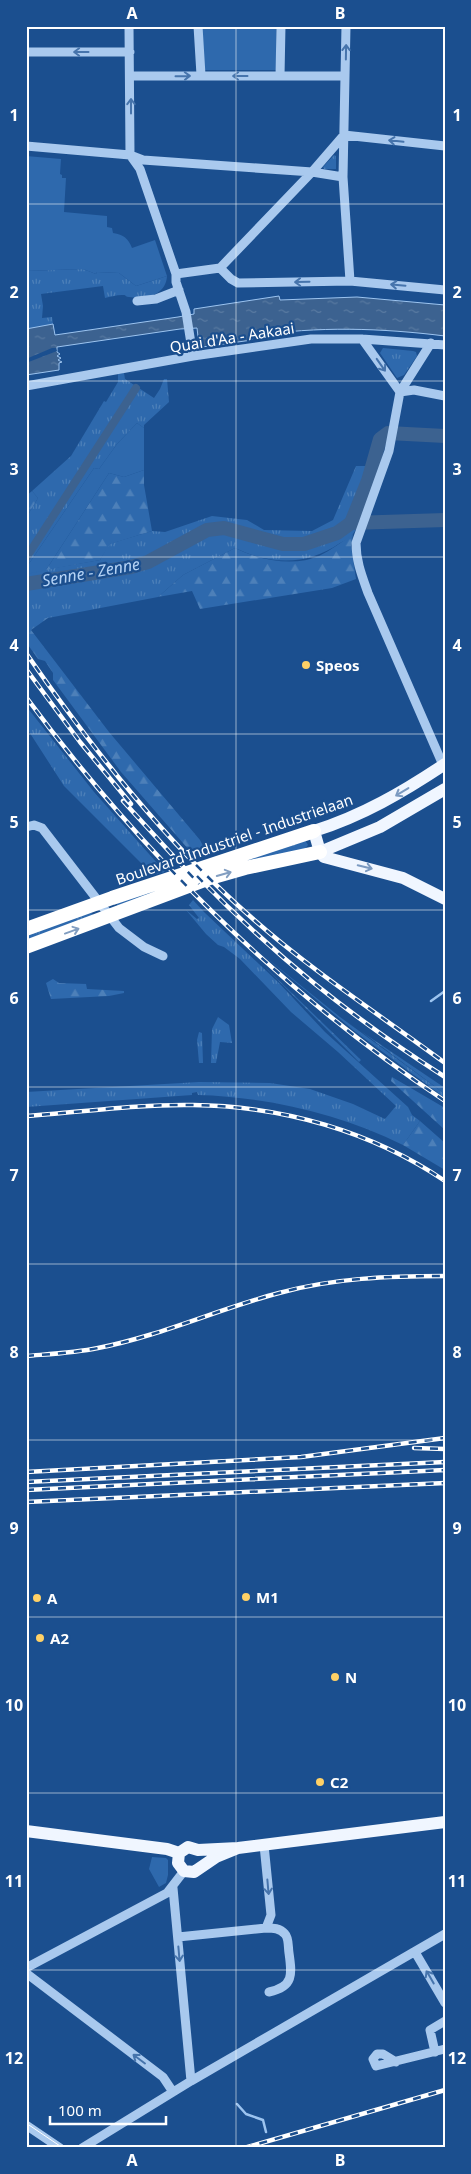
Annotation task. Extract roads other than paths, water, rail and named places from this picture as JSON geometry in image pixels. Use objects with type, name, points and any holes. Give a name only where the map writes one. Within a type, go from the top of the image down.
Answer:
[{"type":"highway","name":"Boulevard Industriel - Industrielaan","points":[[26,929],[99,902],[314,831]]},
{"type":"highway","name":"Boulevard Industriel - Industrielaan","points":[[26,947],[210,878],[245,868],[320,852]]},
{"type":"main road","name":"Boulevard Industriel - Industrielaan","points":[[314,831],[349,820],[444,766]]},
{"type":"main road","name":"Boulevard Industriel - Industrielaan","points":[[320,852],[380,827],[445,789]]},
{"type":"main road","points":[[314,831],[320,852],[324,856],[332,860],[403,878],[445,899]]},
{"type":"main road","points":[[179,1853],[188,1847],[198,1850],[238,1848],[445,1822]]},
{"type":"main road","points":[[26,1831],[167,1849],[179,1853]]},
{"type":"main road","points":[[179,1853],[178,1863],[184,1871],[194,1872],[202,1865],[238,1848]]},
{"type":"main road","points":[[198,1850],[203,1860],[202,1865]]},
{"type":"street","points":[[130,26],[130,155],[140,169],[176,274],[186,312],[193,352]]},
{"type":"street","points":[[198,26],[201,75]]},
{"type":"street","points":[[280,76],[281,26]]},
{"type":"street","points":[[346,26],[343,177],[350,281]]},
{"type":"street","points":[[26,52],[130,52]]},
{"type":"street","points":[[130,76],[345,76]]},
{"type":"street","points":[[344,135],[445,146]]},
{"type":"street","points":[[176,274],[220,268],[312,172],[344,135]]},
{"type":"street","points":[[26,146],[130,155],[143,160],[312,172],[343,177]]},
{"type":"street","points":[[220,268],[231,279],[238,282],[350,281],[445,290]]},
{"type":"street","points":[[137,301],[156,299],[179,290]]},
{"type":"street","name":"Quai d'Aa - Aakaai","points":[[26,386],[193,352],[311,339],[362,339],[445,345]]},
{"type":"street","points":[[362,339],[400,392]]},
{"type":"street","points":[[432,343],[400,392],[390,451],[360,531],[356,550],[365,586],[444,766]]},
{"type":"street","points":[[400,392],[414,390],[445,396]]},
{"type":"street","points":[[26,827],[38,826],[46,832],[118,928],[144,947],[163,956]]},
{"type":"street","points":[[264,1845],[271,1914],[266,1928]]},
{"type":"street","points":[[26,1968],[167,1893],[173,1888],[184,1871]]},
{"type":"street","points":[[173,1888],[191,2081]]},
{"type":"street","points":[[178,1937],[266,1928],[278,1929],[285,1934],[291,1972],[290,1979],[285,1985],[269,1992]]},
{"type":"street","points":[[82,2148],[191,2081],[445,1934]]},
{"type":"street","points":[[415,1952],[445,2003]]},
{"type":"street","points":[[26,1973],[163,2077],[173,2092]]},
{"type":"street","points":[[435,2052],[430,2030],[445,2021]]},
{"type":"street","points":[[396,2062],[445,2049]]},
{"type":"street","points":[[26,2125],[60,2148]]},
{"type":"water","points":[[279,296],[280,300],[357,297],[445,305],[445,336],[397,331],[325,329],[254,336],[252,340],[202,347],[199,345],[197,328],[180,329],[57,347],[57,352],[60,354],[57,356],[61,358],[58,360],[62,362],[59,363],[59,370],[26,375],[26,329],[53,324],[55,335],[178,317],[194,314],[194,309]]},
{"type":"waterway","points":[[26,558],[136,388]]},
{"type":"waterway","name":"Senne - Zenne","points":[[351,523],[368,481],[380,439],[388,433],[445,436]]},
{"type":"waterway","name":"Senne - Zenne","points":[[26,584],[131,567],[148,562],[207,530],[224,528],[283,544],[304,544],[337,533],[351,523],[445,520]]},
{"type":"waterway","points":[[431,1001],[445,991]]},
{"type":"waterway","points":[[237,2104],[246,2114],[263,2120],[266,2132]]},
{"type":"tram line","points":[[26,2123],[63,2148]]},
{"type":"railway","points":[[26,653],[77,724],[131,792],[159,825],[220,888],[252,918],[298,956],[445,1063]]},
{"type":"railway","points":[[26,669],[80,742],[131,804]]},
{"type":"railway","points":[[26,697],[117,811],[218,917],[271,967],[327,1014],[385,1059],[445,1101]]},
{"type":"railway","points":[[123,801],[199,884]]},
{"type":"railway","points":[[197,876],[255,933],[315,984],[378,1032],[445,1077]]},
{"type":"railway","points":[[26,1116],[172,1105],[260,1110],[292,1116],[356,1135],[417,1163],[445,1181]]},
{"type":"railway","points":[[26,1356],[80,1351],[121,1343],[166,1330],[256,1299],[299,1288],[383,1277],[445,1276]]},
{"type":"railway","points":[[26,1472],[301,1457],[445,1438]]},
{"type":"railway","points":[[414,1448],[445,1449]]},
{"type":"railway","points":[[26,1482],[445,1462]]},
{"type":"railway","points":[[26,1490],[445,1470]]},
{"type":"railway","points":[[26,1502],[445,1483]]},
{"type":"railway","points":[[244,2148],[445,2090]]},
{"type":"place","name":"Speos","points":[[306,665]]},
{"type":"place","name":"M1","points":[[246,1597]]},
{"type":"place","name":"A","points":[[37,1598]]},
{"type":"place","name":"A2","points":[[40,1638]]},
{"type":"place","name":"N","points":[[335,1677]]},
{"type":"place","name":"C2","points":[[320,1782]]}]
